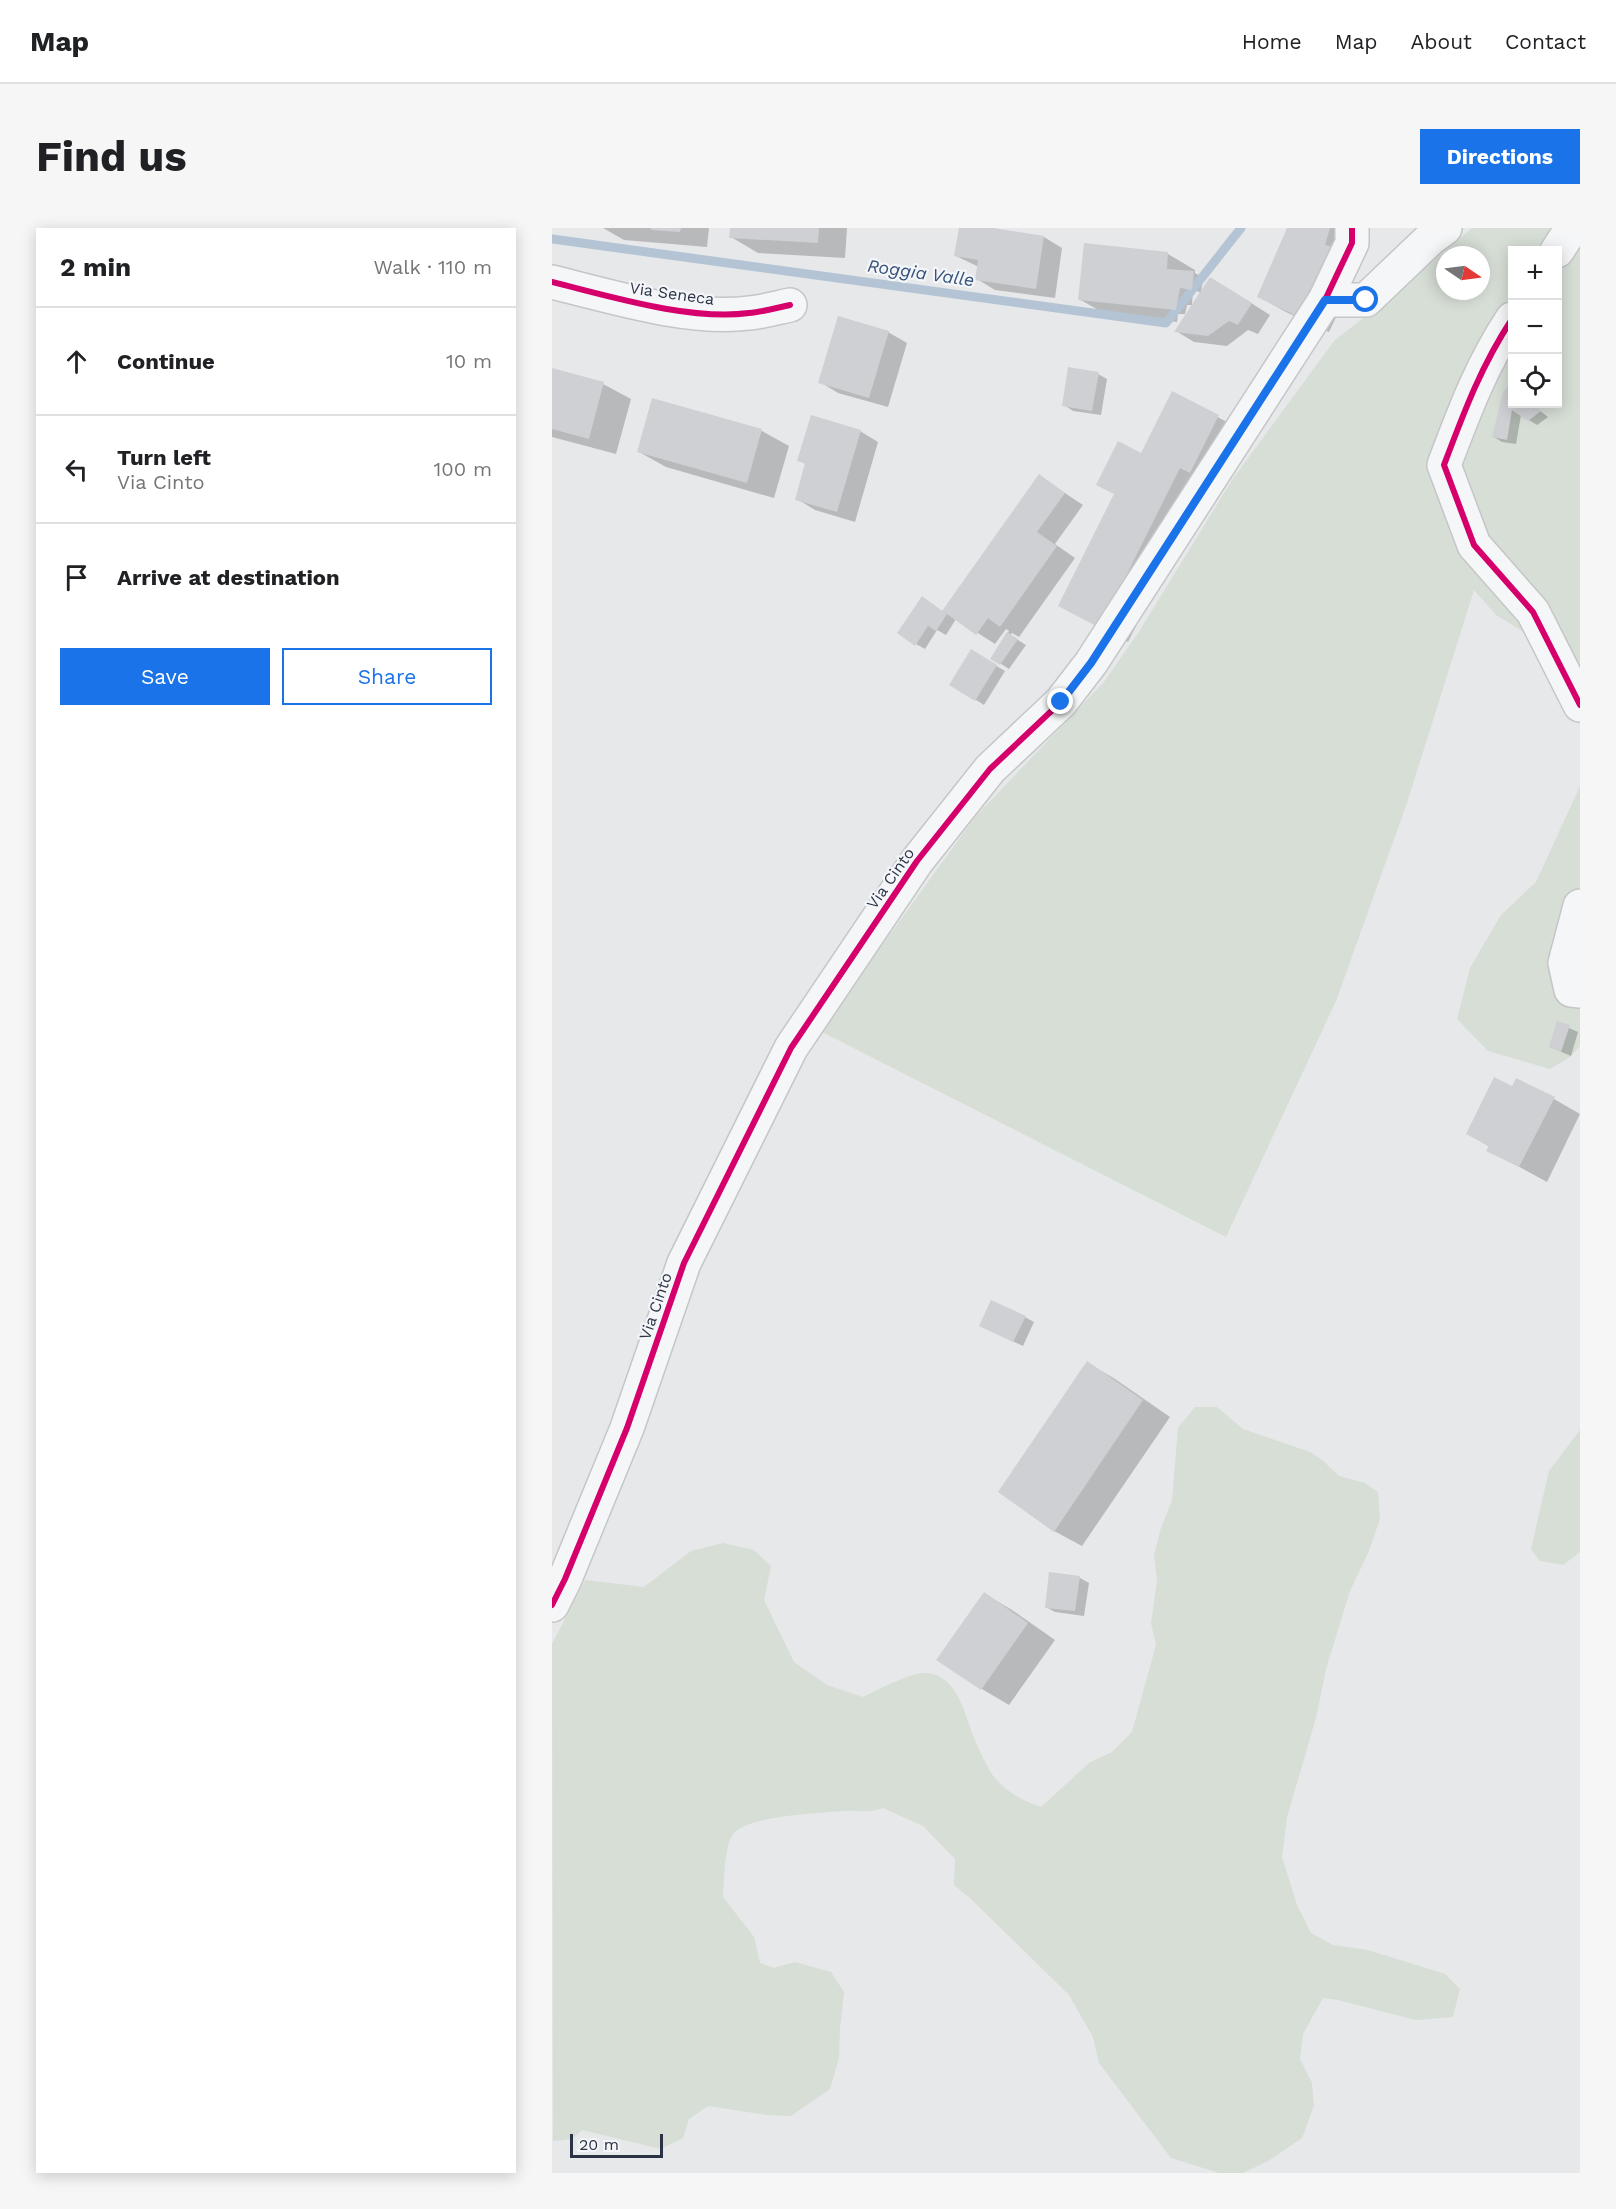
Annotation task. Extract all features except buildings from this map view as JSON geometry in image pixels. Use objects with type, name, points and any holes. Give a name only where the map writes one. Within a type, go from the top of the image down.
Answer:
[{"type":"street","name":"Via Cinto","points":[[552,1605],[565,1579],[627,1428],[684,1263],[791,1048],[916,861],[990,769],[1061,702],[1091,663],[1325,300],[1352,243],[1352,228]]},
{"type":"street","points":[[1325,300],[1366,300],[1430,238],[1445,228]]},
{"type":"street","points":[[1560,246],[1572,228]]},
{"type":"street","name":"Via Seneca","points":[[552,282],[620,299],[701,314],[748,314],[790,305]]},
{"type":"street","points":[[1508,325],[1473,388],[1444,465],[1474,545],[1533,612],[1580,705]]},
{"type":"street","points":[[1580,906],[1565,963],[1571,990],[1580,992]]},
{"type":"shaded area","points":[[1472,228],[1580,228],[1580,681],[1539,641],[1496,615],[1474,590],[1407,803],[1336,1001],[1226,1237],[820,1031],[975,817],[1104,682],[1140,630],[1232,480],[1334,341],[1436,259],[1436,300],[1490,300],[1490,246],[1451,246]]},
{"type":"shaded area","points":[[1580,786],[1580,1046],[1570,1057],[1550,1069],[1488,1051],[1457,1019],[1470,968],[1501,915],[1536,882]]},
{"type":"shaded area","points":[[1195,1407],[1217,1407],[1243,1429],[1310,1452],[1339,1476],[1365,1483],[1378,1492],[1380,1519],[1369,1551],[1350,1591],[1326,1669],[1316,1718],[1287,1817],[1282,1857],[1297,1905],[1311,1933],[1333,1945],[1368,1950],[1445,1974],[1460,1989],[1453,2017],[1416,2020],[1323,1998],[1303,2034],[1300,2059],[1312,2083],[1314,2106],[1302,2138],[1268,2161],[1243,2173],[1219,2173],[1171,2158],[1099,2063],[1093,2037],[1069,1995],[954,1885],[955,1859],[923,1826],[883,1808],[785,1816],[742,1827],[734,1833],[726,1854],[723,1897],[754,1937],[760,1963],[774,1968],[795,1962],[831,1972],[844,1992],[839,2058],[830,2089],[791,2116],[767,2115],[708,2106],[689,2119],[683,2138],[661,2149],[582,2130],[572,2139],[553,2141],[552,1644],[585,1580],[644,1587],[691,1551],[723,1543],[754,1550],[771,1566],[764,1600],[794,1662],[827,1685],[863,1697],[917,1674],[934,1674],[943,1679],[956,1694],[979,1750],[995,1778],[1016,1796],[1041,1807],[1089,1763],[1112,1752],[1132,1732],[1156,1645],[1151,1623],[1157,1581],[1154,1555],[1172,1500],[1178,1428]]},
{"type":"shaded area","points":[[1580,1430],[1580,1552],[1563,1565],[1540,1561],[1531,1549],[1549,1471]]},
{"type":"waterway","name":"Roggia Valle","points":[[552,239],[1166,323],[1241,228]]},
{"type":"cycle path","points":[[552,1605],[565,1579],[627,1428],[684,1263],[791,1048],[917,861],[990,769],[1061,702],[1091,663],[1325,300],[1352,243],[1352,228]]},
{"type":"cycle path","points":[[552,282],[650,306],[701,314],[749,313],[790,305]]},
{"type":"cycle path","points":[[1508,326],[1482,372],[1444,465],[1474,545],[1533,612],[1580,705]]},
{"type":"route","points":[[1061,702],[1091,663],[1325,300],[1366,300]]}]
